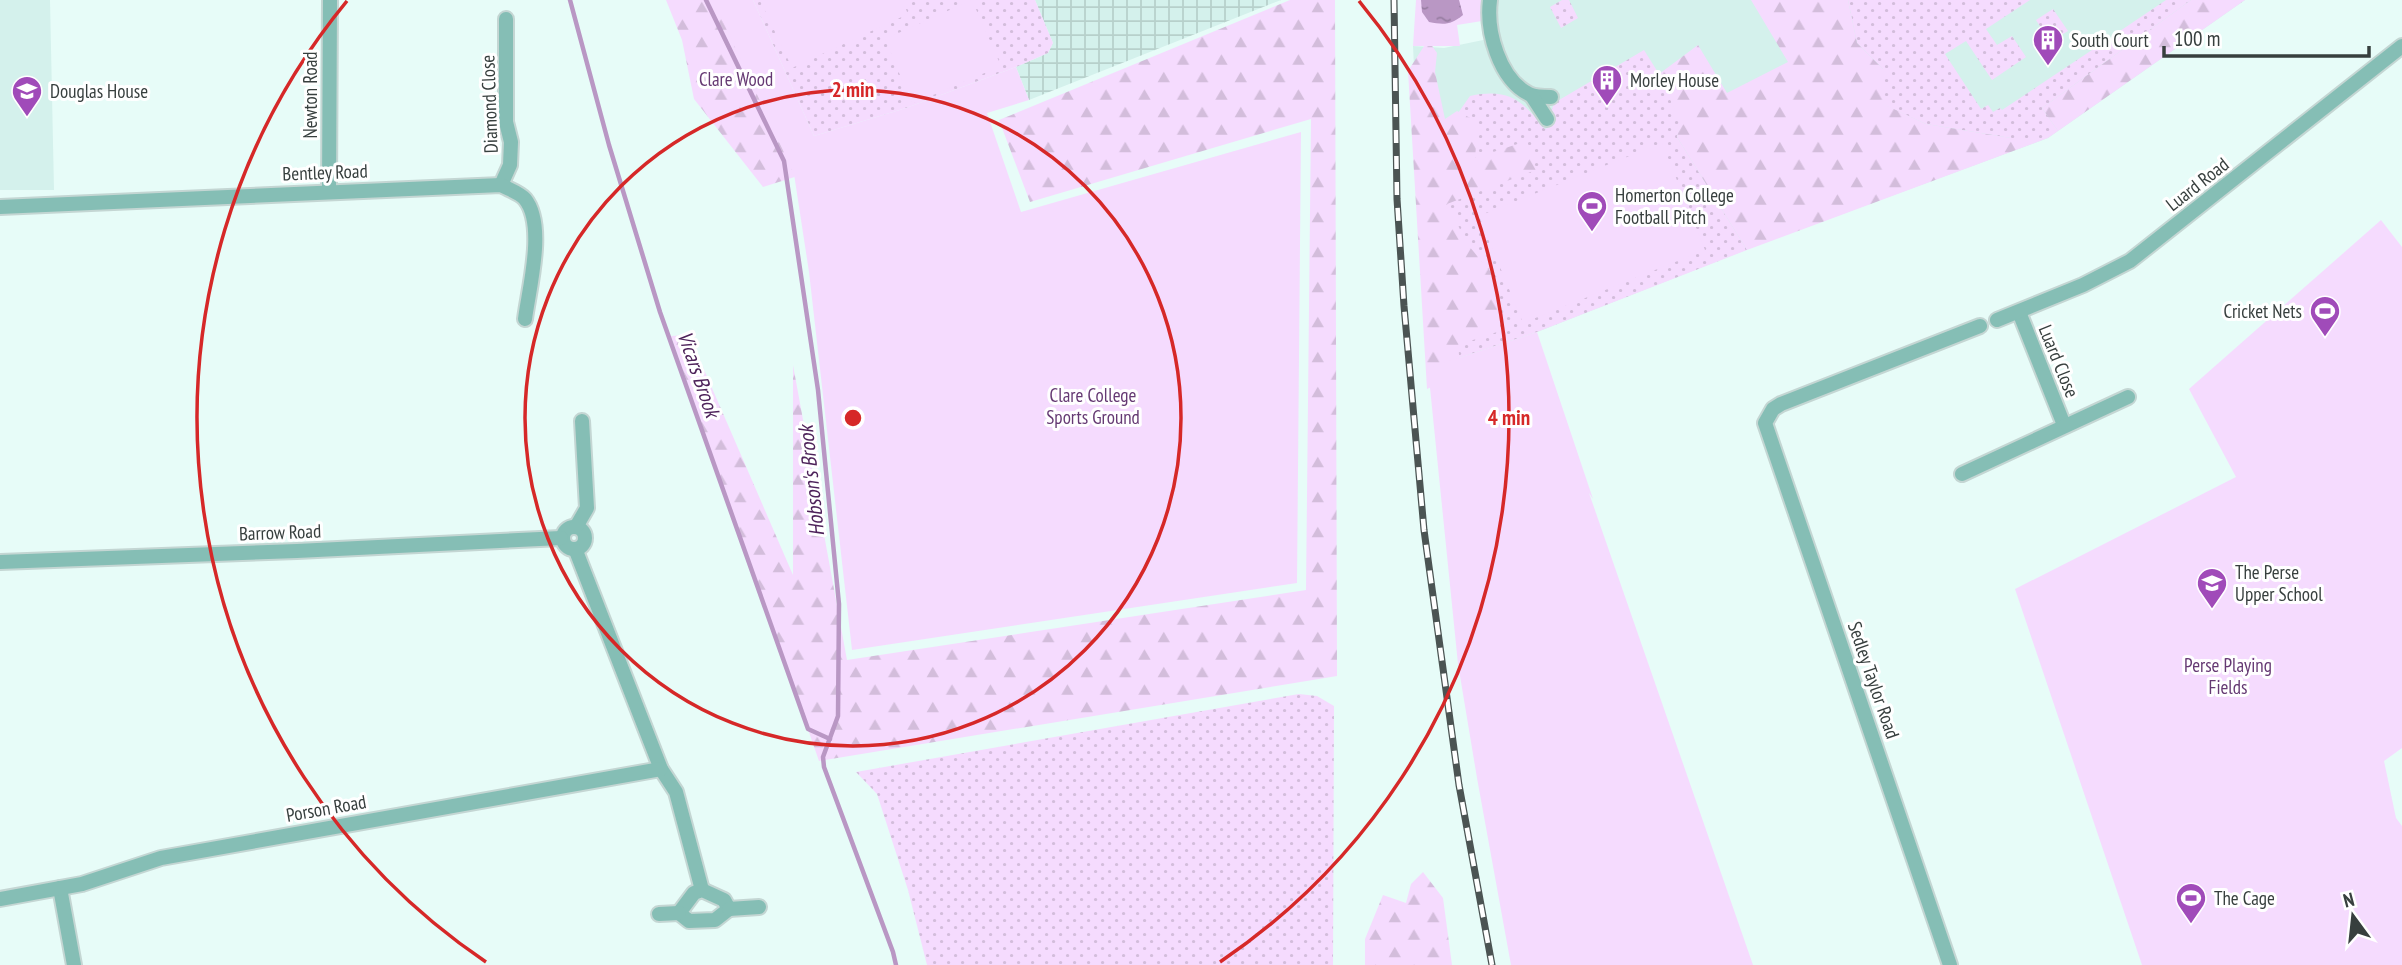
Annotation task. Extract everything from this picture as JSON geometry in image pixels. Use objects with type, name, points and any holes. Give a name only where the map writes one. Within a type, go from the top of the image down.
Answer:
[{"type":"street","name":"Newton Road","points":[[329,191],[330,0]]},
{"type":"street","points":[[1490,0],[1488,11],[1493,42],[1508,75],[1519,88],[1532,96],[1547,119]]},
{"type":"street","name":"Diamond Close","points":[[501,185],[510,165],[511,142],[506,122],[506,19]]},
{"type":"street","name":"Luard Road","points":[[1997,320],[2083,285],[2130,261],[2402,46]]},
{"type":"street","points":[[1532,96],[1551,97]]},
{"type":"street","name":"Bentley Road","points":[[0,207],[501,185]]},
{"type":"street","points":[[501,185],[524,197],[532,214],[536,233],[525,319]]},
{"type":"street","name":"Luard Close","points":[[2019,312],[2064,425]]},
{"type":"street","name":"Sedley Taylor Road","points":[[1950,965],[1812,557],[1766,430],[1766,417],[1773,409],[1980,326]]},
{"type":"street","name":"Luard Close","points":[[1962,474],[2128,397]]},
{"type":"street","points":[[576,527],[587,508],[582,421]]},
{"type":"street","points":[[576,551],[585,537],[580,528],[576,527],[570,528],[561,538],[565,545],[576,551],[661,769],[676,792],[702,890]]},
{"type":"street","name":"Barrow Road","points":[[0,562],[561,538]]},
{"type":"street","name":"Porson Road","points":[[0,899],[82,884],[161,858],[661,769]]},
{"type":"street","points":[[60,888],[74,965]]},
{"type":"street","points":[[659,914],[679,912],[694,893],[702,890],[724,900],[729,909]]},
{"type":"street","points":[[679,912],[689,921],[703,922],[721,918],[729,909],[758,907]]},
{"type":"shaded area","name":"Douglas House","points":[[0,0],[50,0],[54,190],[0,190]]},
{"type":"shaded area","points":[[1035,0],[1281,0],[1029,100],[1016,67],[1048,53],[1053,43]]},
{"type":"shaded area","points":[[1496,0],[2245,0],[2048,138],[1761,244],[1537,332],[1428,368],[1413,46],[1444,48],[1498,37],[1493,10]]},
{"type":"green space","name":"Clare Wood","points":[[666,0],[745,0],[823,168],[763,187],[694,99],[682,40]]},
{"type":"green space","name":"Clare College Sports Ground","points":[[713,0],[753,0],[814,136],[906,108],[1016,67],[1029,100],[987,113],[1021,212],[1301,132],[1297,583],[852,650],[809,272],[794,174]]},
{"type":"green space","points":[[753,0],[1035,0],[1053,43],[1048,53],[1016,67],[906,108],[814,136]]},
{"type":"green space","points":[[760,0],[902,0],[908,14],[792,68]]},
{"type":"green space","points":[[972,0],[1001,66],[912,104],[885,39]]},
{"type":"green space","points":[[1290,0],[1335,0],[1337,676],[819,761],[671,336],[689,335],[793,575],[793,365],[847,660],[1306,590],[1311,119],[1030,202],[999,120]]},
{"type":"green space","points":[[1416,0],[1482,0],[1482,21],[1457,25],[1460,46],[1413,46]]},
{"type":"green space","points":[[1562,0],[1569,0],[1578,18],[1561,28],[1550,7]]},
{"type":"green space","points":[[1751,0],[1848,0],[1857,43],[1883,69],[1883,104],[1926,124],[2011,138],[2048,138],[1747,250],[1677,137],[1680,122],[1659,74],[1698,45],[1727,93],[1788,62]]},
{"type":"green space","points":[[1848,0],[2030,0],[1986,29],[1997,45],[2012,36],[2026,57],[1992,80],[1966,41],[1945,54],[1981,109],[1988,105],[1993,112],[2000,108],[2002,110],[2101,44],[2104,47],[2116,39],[2114,35],[2166,0],[2191,0],[2042,108],[2058,131],[2048,138],[2011,138],[1926,124],[1882,104],[1883,69],[1857,43]]},
{"type":"green space","points":[[2191,0],[2245,0],[2058,131],[2042,108]]},
{"type":"green space","points":[[2053,9],[2068,31],[2050,42],[2036,20]]},
{"type":"green space","points":[[1428,40],[1437,53],[1435,72],[1445,119],[1457,111],[1478,122],[1475,158],[1527,141],[1536,170],[1447,204],[1468,245],[1496,278],[1500,331],[1458,345],[1461,374],[1427,389],[1408,71]]},
{"type":"green space","points":[[1644,50],[1659,74],[1681,122],[1677,137],[1747,250],[1537,332],[1428,368],[1451,123],[1470,96],[1495,94],[1514,99],[1529,110],[1545,129],[1554,124],[1550,115],[1554,103]]},
{"type":"green space","name":"Homerton College Football Pitch","points":[[1662,143],[1705,250],[1523,323],[1479,216]]},
{"type":"green space","name":"Perse Playing Fields","points":[[2381,220],[2402,247],[2402,748],[2384,761],[2396,818],[2402,826],[2402,965],[2142,965],[2015,589],[2236,477],[2189,389]]},
{"type":"green space","points":[[1537,332],[1593,499],[1589,493],[1753,965],[1511,965],[1458,664],[1428,368]]},
{"type":"green space","points":[[1299,694],[1317,696],[1334,706],[1333,965],[927,965],[908,890],[877,794],[856,772]]},
{"type":"green space","points":[[1423,872],[1443,898],[1452,965],[1365,965],[1365,939],[1383,895],[1406,903],[1411,884]]},
{"type":"water","points":[[1421,0],[1459,0],[1463,15],[1447,23],[1429,22],[1422,12]]},
{"type":"waterway","name":"Vicars Brook","points":[[570,0],[609,145],[660,312],[808,729],[830,739]]},
{"type":"waterway","name":"Hobson's Brook","points":[[706,0],[784,161],[818,390],[839,604],[838,716],[823,757],[824,767],[896,965]]},
{"type":"railway","points":[[1394,0],[1397,199],[1424,530],[1459,785],[1492,965]]},
{"type":"place","name":"South Court","points":[[2048,67]]},
{"type":"place","name":"Morley House","points":[[1607,107]]},
{"type":"place","name":"Douglas House","points":[[27,118]]},
{"type":"place","name":"Homerton College Football Pitch","points":[[1592,233]]},
{"type":"place","name":"Cricket Nets","points":[[2325,338]]},
{"type":"place","name":"The Perse Upper School","points":[[2212,610]]},
{"type":"place","name":"The Cage","points":[[2191,925]]}]
